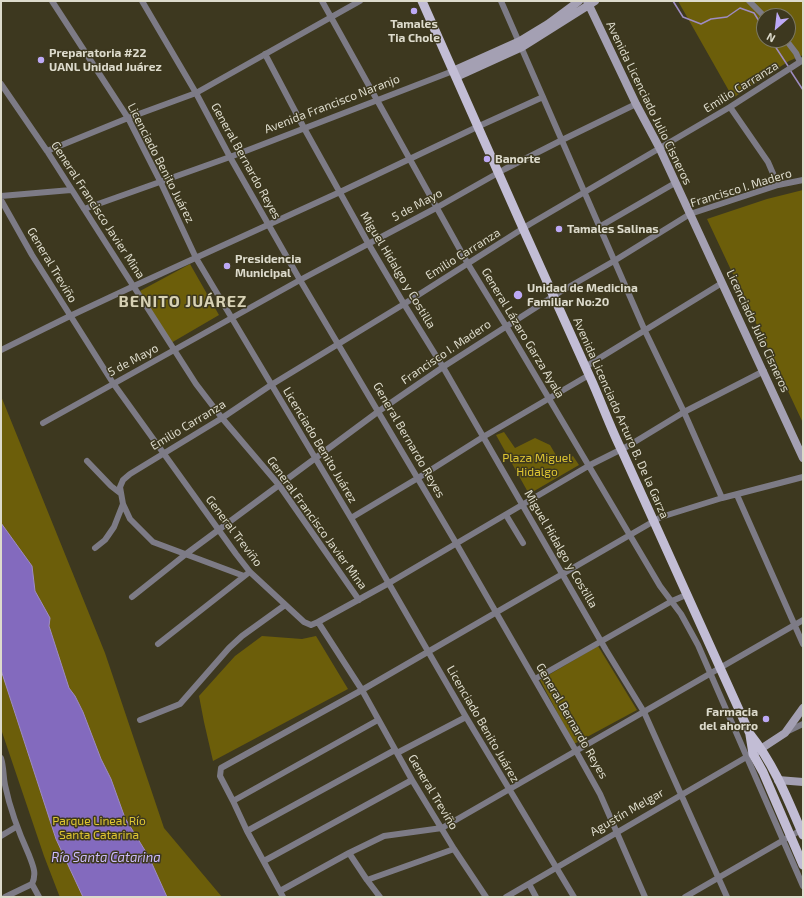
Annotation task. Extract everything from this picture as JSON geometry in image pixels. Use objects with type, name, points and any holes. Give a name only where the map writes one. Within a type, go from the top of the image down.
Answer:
[{"type":"main road","name":"Avenida Licenciado Arturo B. De la Garza","points":[[422,1],[522,229],[654,520],[686,595],[750,734],[762,749],[802,833]]},
{"type":"main road","name":"Avenida Licenciado Arturo B. De la Garza","points":[[750,734],[750,755],[762,772],[778,807],[786,838],[803,865]]},
{"type":"main road","points":[[761,789],[765,790],[775,806],[778,807]]},
{"type":"street","name":"Licenciado Benito Juárez","points":[[52,1],[128,118],[161,183],[196,258],[351,518],[466,717],[574,897]]},
{"type":"street","name":"General Bernardo Reyes","points":[[142,1],[196,93],[230,157],[300,280],[379,411],[536,679],[600,794],[618,832],[645,897]]},
{"type":"street","name":"General Lázaro Garza Ayala","points":[[322,1],[468,264],[590,465],[660,586],[688,625],[750,755],[761,789],[786,838],[803,886]]},
{"type":"street","points":[[47,151],[128,118],[196,93],[360,1]]},
{"type":"street","points":[[501,1],[645,331],[684,412],[722,498]]},
{"type":"street","name":"Avenida Francisco Naranjo","points":[[521,44],[579,1]]},
{"type":"street","name":"Avenida Francisco Naranjo","points":[[84,209],[161,183],[377,100],[454,74],[521,44],[572,16],[590,2]]},
{"type":"street","name":"Avenida Licenciado Julio Cisneros","points":[[590,2],[596,20],[636,104],[660,149],[674,183],[690,214]]},
{"type":"street","points":[[572,16],[586,15],[596,20]]},
{"type":"street","points":[[792,48],[801,61]]},
{"type":"street","name":"Miguel Hidalgo y Costilla","points":[[265,54],[368,243],[443,367],[482,437],[644,712],[727,897]]},
{"type":"street","name":"Emilio Carranza","points":[[120,493],[120,487],[123,480],[163,453],[222,418],[271,385],[404,304],[522,229],[730,108],[801,61]]},
{"type":"street","name":"General Francisco Javier Mina","points":[[1,84],[47,151],[196,384],[222,418],[279,485],[359,600]]},
{"type":"street","points":[[1,350],[134,286],[543,97]]},
{"type":"street","name":"5 de Mayo","points":[[43,423],[368,243],[562,140],[636,104]]},
{"type":"street","points":[[730,108],[768,162],[778,185]]},
{"type":"street","name":"Francisco I. Madero","points":[[132,597],[186,554],[379,411],[443,367],[552,296],[614,261],[690,214],[778,185],[803,180]]},
{"type":"street","points":[[599,227],[674,183]]},
{"type":"street","points":[[1,196],[72,190]]},
{"type":"street","name":"General Treviño","points":[[1,200],[32,255],[113,383],[218,530],[250,572],[285,605],[304,622],[311,624],[318,622],[362,690],[412,780],[454,849],[486,897]]},
{"type":"street","name":"Licenciado Julio Cisneros","points":[[690,214],[803,458]]},
{"type":"street","points":[[351,518],[418,478],[482,437],[549,398],[645,331],[722,283]]},
{"type":"street","points":[[318,622],[389,583],[590,465],[621,450],[684,412],[764,371]]},
{"type":"street","points":[[88,461],[111,486],[120,493],[130,519],[153,542],[244,576]]},
{"type":"street","points":[[803,477],[722,498],[661,516],[362,690],[221,768],[220,776],[281,894],[349,853],[389,834],[442,828],[803,620]]},
{"type":"street","points":[[737,495],[803,644]]},
{"type":"street","points":[[95,548],[110,534],[123,504]]},
{"type":"street","points":[[506,515],[523,543]]},
{"type":"street","points":[[158,644],[250,572]]},
{"type":"street","points":[[536,679],[602,640],[672,601],[686,595]]},
{"type":"street","points":[[140,720],[180,704],[229,648],[242,636],[285,605]]},
{"type":"street","points":[[785,733],[803,708]]},
{"type":"street","points":[[247,830],[396,751],[466,717]]},
{"type":"street","points":[[233,801],[378,720]]},
{"type":"street","points":[[762,749],[785,733],[803,724]]},
{"type":"street","name":"Agustín Melgar","points":[[506,897],[556,866],[762,749]]},
{"type":"street","points":[[1,758],[4,767],[3,783],[16,827],[35,870],[32,884],[5,897]]},
{"type":"street","points":[[264,860],[412,780]]},
{"type":"street","points":[[778,780],[803,782]]},
{"type":"street","points":[[1,836],[16,827]]},
{"type":"street","points":[[685,897],[786,838],[802,833]]},
{"type":"street","points":[[366,880],[454,849]]},
{"type":"street","points":[[349,853],[379,897]]},
{"type":"street","points":[[32,884],[39,897]]},
{"type":"street","points":[[529,884],[536,897]]},
{"type":"green space","points":[[678,1],[803,1],[803,55],[789,61],[733,98]]},
{"type":"green space","points":[[803,190],[803,423],[707,219],[767,199]]},
{"type":"green space","points":[[190,264],[219,315],[171,343],[140,291]]},
{"type":"green space","name":"Parque Lineal Río Santa Catarina","points":[[1,396],[105,653],[164,828],[222,897],[60,897],[59,895],[44,856],[1,729]]},
{"type":"green space","name":"Plaza Miguel Hidalgo","points":[[504,432],[515,448],[535,438],[550,445],[560,462],[573,456],[579,465],[529,494],[496,435]]},
{"type":"green space","points":[[262,636],[302,639],[316,636],[348,689],[213,761],[199,696],[235,656]]},
{"type":"green space","points":[[598,646],[637,710],[574,744],[540,680]]},
{"type":"water","name":"Río Santa Catarina","points":[[1,523],[32,566],[35,591],[50,618],[49,626],[69,688],[83,712],[101,759],[111,779],[125,818],[149,857],[167,897],[83,897],[56,839],[1,670]]},
{"type":"waterway","points":[[673,1],[683,17],[701,24],[711,19],[727,17],[740,8],[754,13],[756,16]]},
{"type":"waterway","points":[[776,48],[788,66]]},
{"type":"waterway","points":[[790,70],[803,90]]},
{"type":"place","name":"Tamales Tia Chole","points":[[414,11]]},
{"type":"place","name":"Preparatoria #22 UANL Unidad Juárez","points":[[41,60]]},
{"type":"place","name":"Banorte","points":[[487,159]]},
{"type":"place","name":"Tamales Salinas","points":[[559,229]]},
{"type":"place","name":"Presidencia Municipal","points":[[227,266]]},
{"type":"place","name":"Unidad de Medicina Familiar No:20","points":[[518,295]]},
{"type":"place","name":"Farmacia del ahorro","points":[[766,719]]},
{"type":"district","name":"BENITO JUÁREZ","points":[[183,302]]}]
